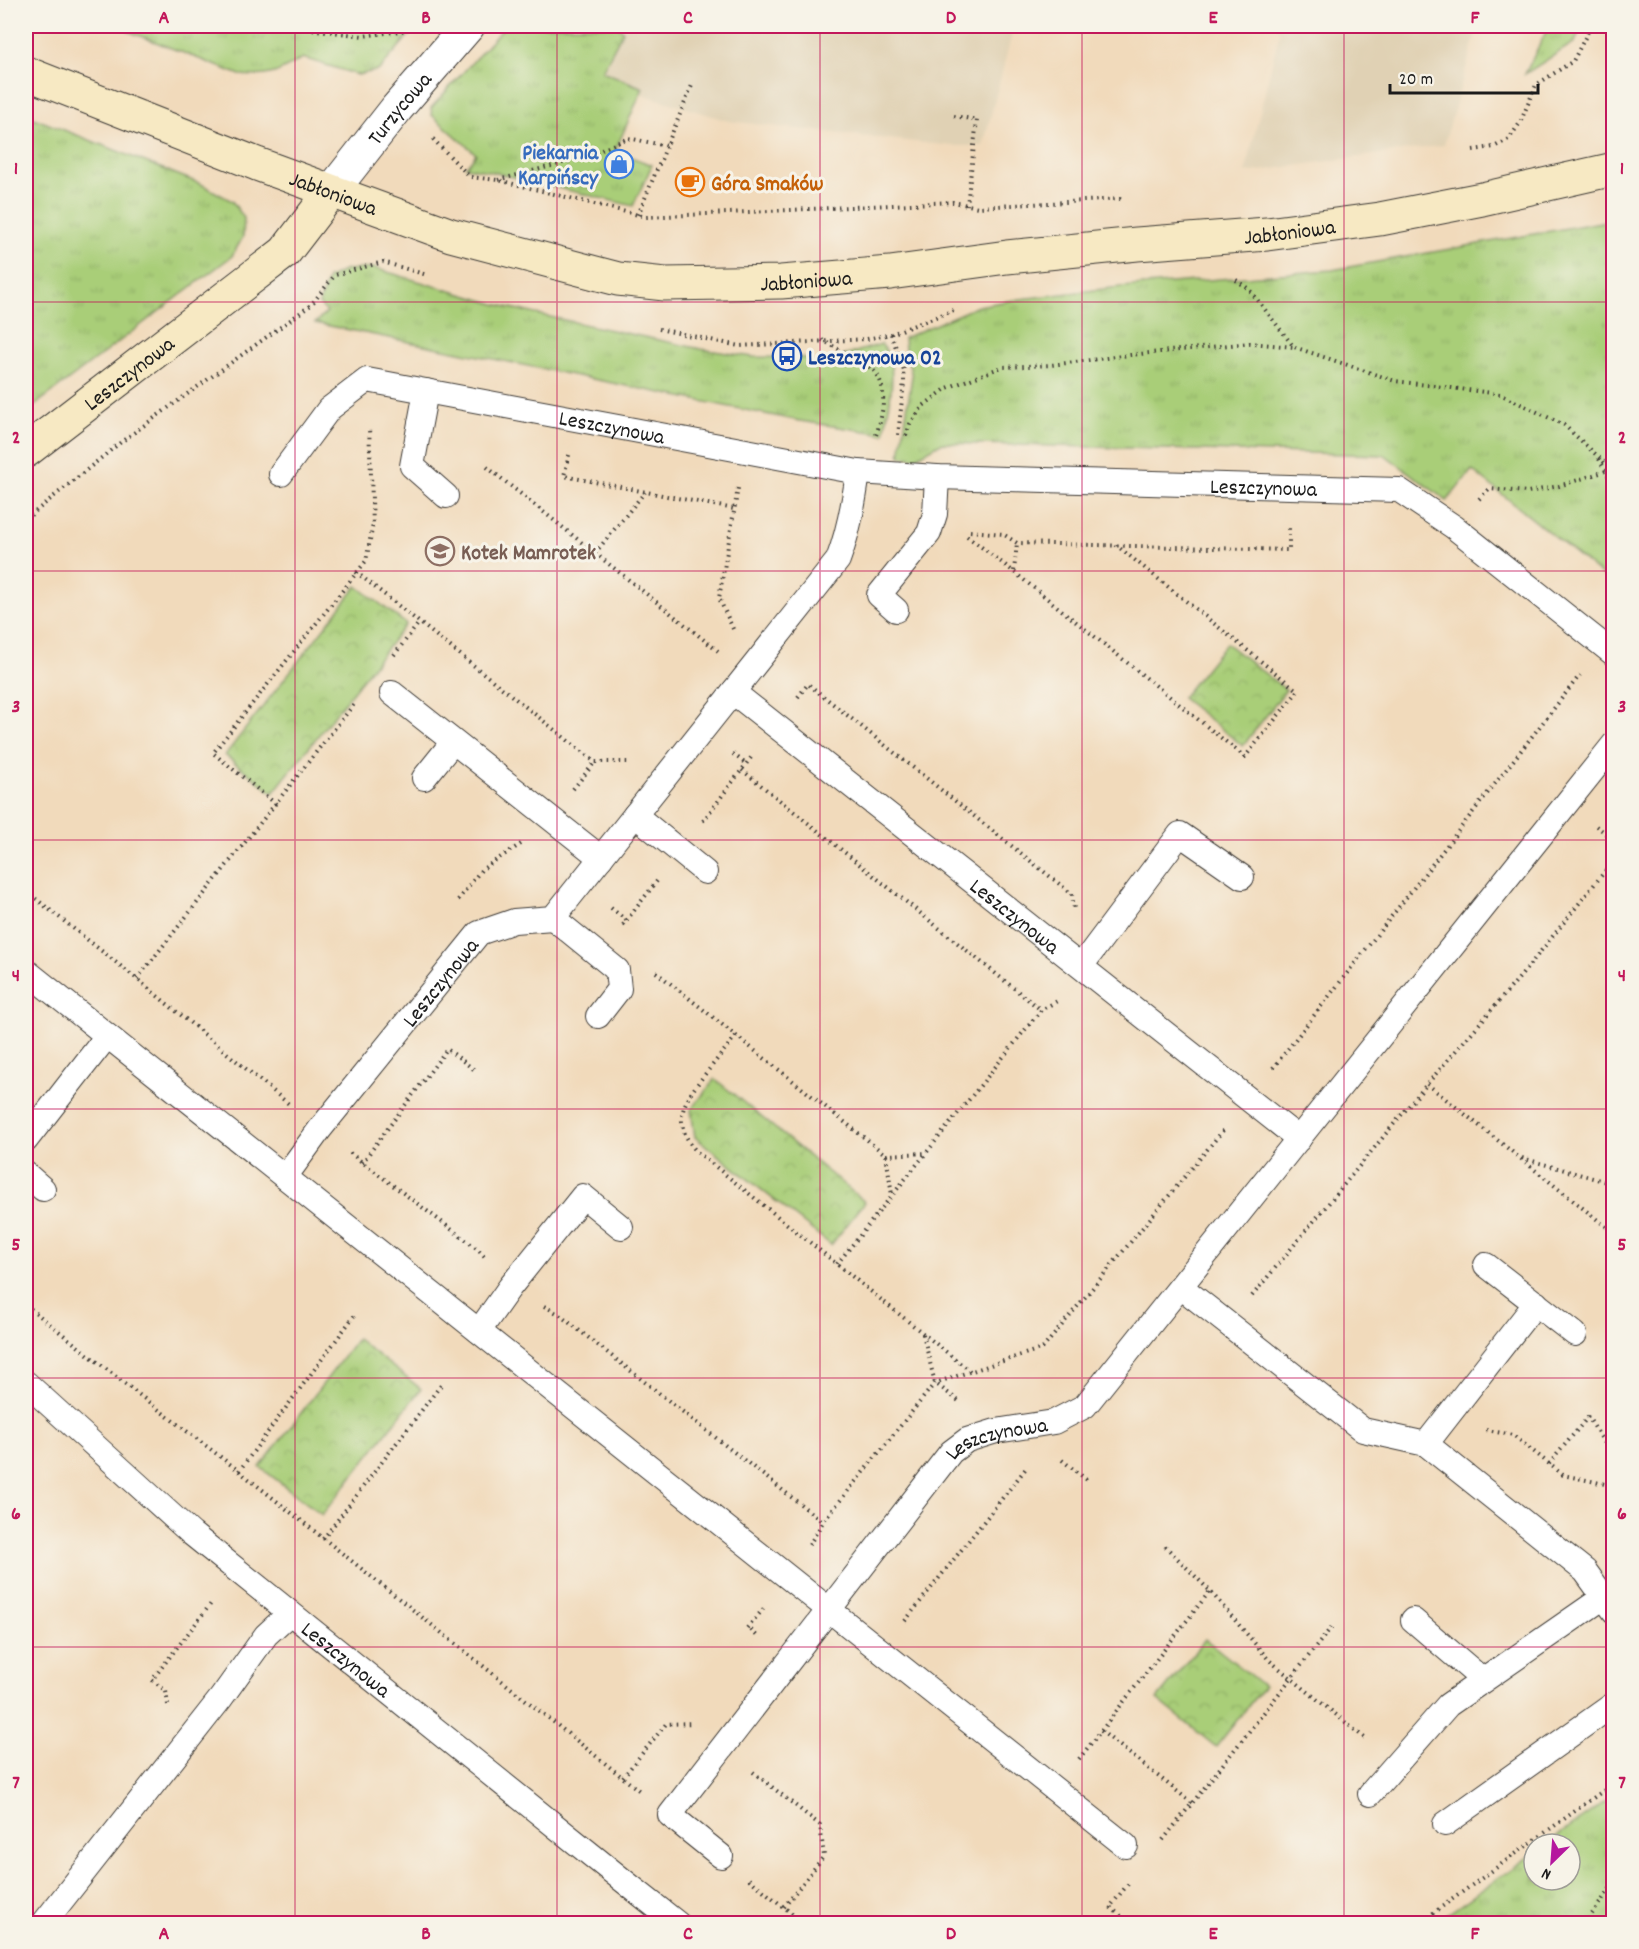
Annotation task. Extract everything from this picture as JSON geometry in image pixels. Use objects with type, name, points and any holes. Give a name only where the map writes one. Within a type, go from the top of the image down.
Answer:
[{"type":"main road","name":"Jabłoniowa","points":[[26,73],[331,192],[451,235],[618,279],[665,284],[803,280],[890,273],[1007,257],[1267,234],[1380,219],[1614,169]]},
{"type":"main road","name":"Leszczynowa","points":[[26,451],[285,252],[331,192]]},
{"type":"street","name":"Turzycowa","points":[[331,192],[397,108],[468,26]]},
{"type":"lane","name":"Leszczynowa","points":[[281,474],[329,409],[367,380],[860,473],[1399,490],[1454,527],[1608,650]]},
{"type":"lane","points":[[426,391],[412,466],[446,496]]},
{"type":"lane","points":[[598,1016],[619,989],[617,970],[553,918],[838,560],[852,517],[860,473]]},
{"type":"lane","points":[[896,610],[879,595],[929,533],[935,514],[937,477]]},
{"type":"lane","name":"Leszczynowa","points":[[733,692],[1299,1138]]},
{"type":"lane","points":[[392,693],[601,858]]},
{"type":"lane","points":[[424,778],[453,741]]},
{"type":"lane","name":"Leszczynowa","points":[[721,1856],[670,1815],[951,1452],[967,1440],[996,1431],[1053,1422],[1085,1407],[1299,1138],[1609,758]]},
{"type":"lane","points":[[635,815],[705,872]]},
{"type":"lane","points":[[1081,966],[1180,834],[1242,877]]},
{"type":"lane","name":"Leszczynowa","points":[[285,1177],[320,1129],[478,933],[514,921],[553,918]]},
{"type":"lane","points":[[26,971],[1126,1846]]},
{"type":"lane","points":[[26,1140],[106,1036]]},
{"type":"lane","points":[[479,1331],[510,1287],[583,1196],[621,1227]]},
{"type":"lane","points":[[1486,1265],[1575,1334]]},
{"type":"lane","points":[[1181,1287],[1363,1430],[1426,1444],[1585,1571],[1609,1604],[1483,1680],[1448,1705],[1370,1794]]},
{"type":"lane","points":[[1426,1444],[1536,1303]]},
{"type":"lane","name":"Leszczynowa","points":[[26,1383],[192,1534],[678,1923]]},
{"type":"lane","points":[[43,1923],[221,1698],[266,1635],[290,1612]]},
{"type":"lane","points":[[1413,1620],[1483,1680]]},
{"type":"lane","points":[[1445,1824],[1614,1704]]},
{"type":"path","points":[[301,26],[363,36],[416,29]]},
{"type":"path","points":[[1473,150],[1494,147],[1509,139],[1520,123],[1536,85],[1573,62],[1590,26]]},
{"type":"path","points":[[638,215],[693,82]]},
{"type":"path","points":[[954,116],[977,120],[967,205]]},
{"type":"path","points":[[498,180],[586,158],[628,138],[667,146]]},
{"type":"path","points":[[433,139],[470,177],[498,180],[646,217],[953,202],[978,207],[1120,199]]},
{"type":"path","points":[[26,519],[121,442],[311,305],[335,275],[383,262],[437,278]]},
{"type":"path","points":[[1232,277],[1249,289],[1294,347]]},
{"type":"path","points":[[891,334],[904,370],[899,429]]},
{"type":"path","points":[[822,340],[875,372],[884,392],[877,434],[860,473]]},
{"type":"path","points":[[902,475],[904,442],[910,424],[923,406],[947,388],[1002,368],[1051,365],[1250,343],[1294,347],[1395,381],[1500,394],[1564,425],[1604,462],[1614,463]]},
{"type":"path","points":[[576,419],[564,476],[734,508],[719,598],[738,638]]},
{"type":"path","points":[[276,804],[213,753],[366,561],[373,524],[370,455]]},
{"type":"path","points":[[1598,456],[1611,479],[1614,493]]},
{"type":"path","points":[[487,467],[724,656]]},
{"type":"path","points":[[1454,527],[1488,489],[1528,492],[1559,486],[1605,471]]},
{"type":"path","points":[[1116,545],[1298,690],[1245,758],[1014,572],[959,531],[1003,534],[1017,543],[1116,545],[1289,550],[1291,487]]},
{"type":"path","points":[[595,553],[645,492]]},
{"type":"path","points":[[1614,518],[1610,536],[1614,544]]},
{"type":"path","points":[[1014,572],[1017,543]]},
{"type":"path","points":[[356,572],[595,762],[637,762]]},
{"type":"path","points":[[390,660],[419,623]]},
{"type":"path","points":[[1268,1075],[1608,650]]},
{"type":"path","points":[[796,700],[808,684],[1072,894],[1074,914]]},
{"type":"path","points":[[137,979],[361,696]]},
{"type":"path","points":[[742,770],[1041,1010],[837,1264]]},
{"type":"path","points":[[1229,1325],[1427,1084],[1520,977],[1614,860]]},
{"type":"path","points":[[26,891],[297,1110]]},
{"type":"path","points":[[648,966],[886,1155],[927,1153]]},
{"type":"path","points":[[736,1036],[684,1103],[681,1115],[682,1129],[687,1141],[696,1151],[971,1371]]},
{"type":"path","points":[[476,1071],[447,1049],[363,1163],[479,1250],[510,1287],[557,1313],[823,1522],[934,1383],[1043,1348],[1227,1125]]},
{"type":"path","points":[[1427,1084],[1614,1233]]},
{"type":"path","points":[[886,1155],[892,1196]]},
{"type":"path","points":[[1519,1158],[1614,1184]]},
{"type":"path","points":[[26,1305],[613,1769]]},
{"type":"path","points":[[239,1472],[354,1316]]},
{"type":"path","points":[[923,1333],[934,1383]]},
{"type":"path","points":[[323,1539],[441,1385]]},
{"type":"path","points":[[1549,1464],[1588,1417],[1614,1458]]},
{"type":"path","points":[[1513,1435],[1563,1475],[1614,1486]]},
{"type":"path","points":[[1053,1453],[1087,1480]]},
{"type":"path","points":[[904,1622],[1030,1463]]},
{"type":"path","points":[[1165,1546],[1210,1591],[1269,1660],[1370,1742]]},
{"type":"path","points":[[1078,1760],[1210,1591]]},
{"type":"path","points":[[152,1680],[213,1601]]},
{"type":"path","points":[[1162,1842],[1334,1624]]},
{"type":"path","points":[[751,1630],[757,1636]]},
{"type":"path","points":[[622,1777],[666,1724],[693,1723],[699,1716]]},
{"type":"path","points":[[1101,1731],[1192,1803]]},
{"type":"path","points":[[751,1770],[820,1825],[824,1856],[784,1907]]},
{"type":"path","points":[[1418,1923],[1614,1783]]},
{"type":"path","points":[[721,1856],[805,1923]]},
{"type":"path","points":[[1131,1923],[1110,1907],[1132,1879]]},
{"type":"path","points":[[1585,1923],[1614,1883]]},
{"type":"shaded area","points":[[545,26],[1014,26],[983,146],[952,146],[728,121],[568,71]]},
{"type":"shaded area","points":[[1275,26],[1478,26],[1444,145],[1245,173],[1280,31]]},
{"type":"green space","points":[[115,26],[417,26],[379,70],[358,75],[303,58],[273,73],[250,76],[240,75]]},
{"type":"green space","points":[[505,26],[617,26],[623,31],[602,71],[643,88],[615,151],[652,165],[633,206],[466,167],[476,154],[432,115],[431,108]]},
{"type":"green space","points":[[1549,26],[1582,26],[1575,42],[1525,74]]},
{"type":"green space","points":[[26,115],[201,184],[232,201],[244,218],[243,237],[232,256],[26,412]]},
{"type":"green space","points":[[1613,220],[1613,584],[1472,470],[1447,501],[1385,455],[941,443],[915,458],[900,456],[912,376],[904,338],[978,306],[1121,287],[1332,270]]},
{"type":"green space","points":[[374,268],[536,314],[701,349],[753,357],[804,358],[814,365],[881,344],[887,353],[892,375],[884,434],[800,421],[315,323],[327,312],[319,304],[328,278],[346,270]]},
{"type":"green space","points":[[357,586],[406,624],[273,793],[225,755]]},
{"type":"green space","points":[[1226,643],[1286,690],[1243,746],[1182,698]]},
{"type":"green space","points":[[715,1079],[865,1202],[831,1245],[695,1137],[691,1110]]},
{"type":"green space","points":[[357,1339],[421,1389],[322,1515],[260,1467]]},
{"type":"green space","points":[[1205,1639],[1264,1686],[1216,1747],[1157,1699]]},
{"type":"green space","points":[[1613,1796],[1613,1923],[1435,1923],[1522,1861],[1522,1892],[1582,1892],[1582,1832],[1563,1832]]},
{"type":"place","name":"Piekarnia Karpińscy","points":[[619,164]]},
{"type":"place","name":"Góra Smaków","points":[[690,182]]},
{"type":"place","name":"Leszczynowa 02","points":[[787,356]]},
{"type":"place","name":"Kotek Mamrotek","points":[[440,551]]}]
